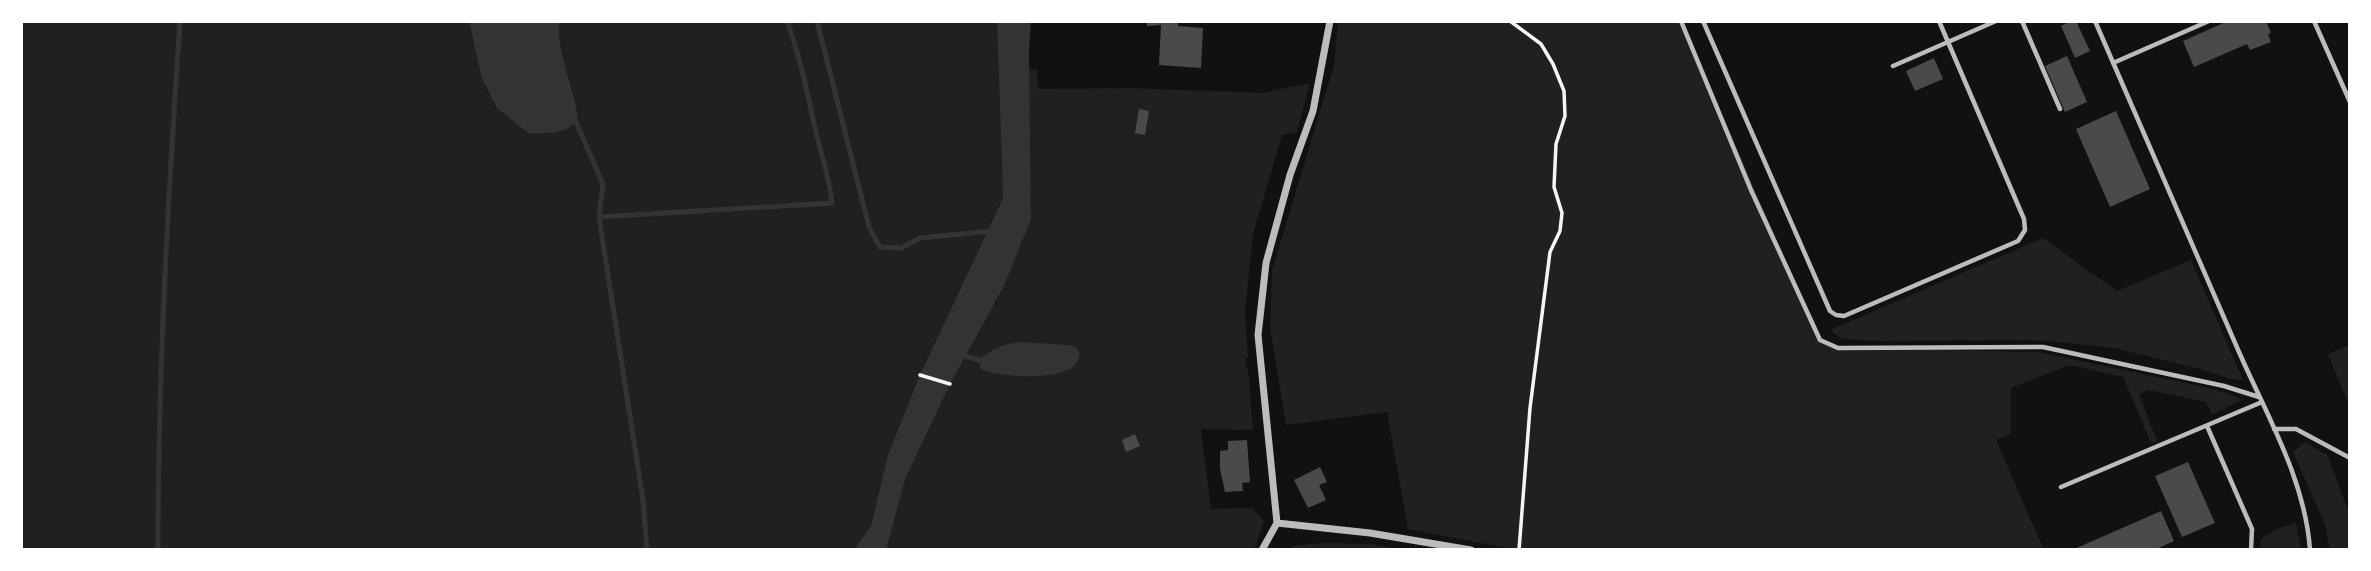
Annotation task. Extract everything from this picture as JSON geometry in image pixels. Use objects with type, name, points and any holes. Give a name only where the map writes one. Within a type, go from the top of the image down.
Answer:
[{"type":"street","points":[[1262,550],[1277,523],[1258,335],[1266,263],[1290,175],[1313,111],[1330,21]]},
{"type":"street","points":[[1277,523],[1370,533],[1471,550]]},
{"type":"lane","points":[[1681,21],[1751,190],[1820,340],[1838,348],[2043,347],[2224,386],[2260,400]]},
{"type":"lane","points":[[1703,21],[1830,311],[1844,316],[2018,241],[2025,230],[2024,219],[1939,21]]},
{"type":"lane","points":[[1893,66],[1996,21]]},
{"type":"lane","points":[[2022,21],[2060,108]]},
{"type":"lane","points":[[2095,21],[2260,400],[2291,463],[2308,525],[2311,550]]},
{"type":"lane","points":[[2113,63],[2209,21]]},
{"type":"lane","points":[[2314,21],[2350,102]]},
{"type":"lane","points":[[2061,487],[2207,426],[2260,400]]},
{"type":"lane","points":[[2207,426],[2252,529],[2251,550]]},
{"type":"lane","points":[[2273,429],[2296,429],[2350,457]]},
{"type":"path","points":[[1510,21],[1541,44],[1553,64],[1564,91],[1565,116],[1556,144],[1554,187],[1562,213],[1560,231],[1550,252],[1548,265],[1530,408],[1519,550]]},
{"type":"path","points":[[920,375],[950,384]]},
{"type":"shaded area","points":[[21,21],[469,21],[481,76],[528,133],[549,133],[562,131],[578,119],[560,44],[560,21],[997,21],[1003,198],[932,350],[995,304],[1031,219],[1029,70],[1037,69],[1038,89],[1129,88],[1262,93],[1310,83],[1297,132],[1282,135],[1253,234],[1245,312],[1248,358],[1245,358],[1253,430],[1201,429],[1211,509],[1252,508],[1264,521],[1254,550],[21,550]]},
{"type":"shaded area","points":[[469,21],[560,21],[560,44],[578,119],[562,131],[528,133],[497,108],[481,76]]},
{"type":"shaded area","points":[[997,21],[1031,21],[1031,219],[1004,286],[950,384],[905,479],[886,550],[854,550],[871,526],[888,455],[920,375],[1003,198]]},
{"type":"shaded area","points":[[1338,21],[1682,21],[1820,340],[1838,348],[2039,352],[2209,388],[2241,400],[2212,415],[2206,402],[2149,390],[2139,394],[2157,441],[2151,443],[2123,377],[2069,365],[2011,388],[2011,434],[1996,440],[2044,550],[1517,550],[1408,529],[1387,412],[1286,425],[1270,328],[1272,271],[1334,65]]},
{"type":"shaded area","points":[[2043,238],[2117,291],[2191,260],[2243,380],[2114,348],[2051,341],[1843,339],[1830,330]]},
{"type":"shaded area","points":[[1020,342],[1069,345],[1076,347],[1080,355],[1076,364],[1069,369],[1045,375],[1016,376],[981,369],[979,360],[988,353]]},
{"type":"shaded area","points":[[2350,345],[2350,408],[2328,354]]},
{"type":"shaded area","points":[[2305,442],[2328,456],[2350,516],[2350,550],[2330,550],[2325,524],[2293,452]]},
{"type":"shaded area","points":[[2296,523],[2301,550],[2260,550],[2261,538]]},
{"type":"shaded area","points":[[1322,543],[1370,544],[1406,550],[1287,550],[1293,546]]},
{"type":"building","points":[[1147,21],[1178,21],[1178,26],[1203,28],[1201,68],[1159,65],[1161,25],[1147,26]]},
{"type":"building","points":[[2076,21],[2090,51],[2075,58],[2061,26]]},
{"type":"building","points":[[2228,21],[2266,21],[2271,42],[2250,50],[2247,44],[2194,67],[2183,41]]},
{"type":"building","points":[[2067,56],[2087,102],[2065,112],[2045,66]]},
{"type":"building","points":[[1934,58],[1943,79],[1915,91],[1906,71]]},
{"type":"building","points":[[1139,109],[1149,111],[1145,135],[1135,133]]},
{"type":"building","points":[[2116,111],[2150,189],[2110,207],[2076,129]]},
{"type":"building","points":[[1135,434],[1140,446],[1126,452],[1122,440]]},
{"type":"building","points":[[1247,440],[1250,482],[1242,483],[1243,491],[1225,492],[1220,469],[1220,451],[1228,450],[1228,441]]},
{"type":"building","points":[[2188,462],[2215,523],[2182,537],[2155,476]]},
{"type":"building","points":[[1320,467],[1327,482],[1319,485],[1326,500],[1308,508],[1294,480]]},
{"type":"building","points":[[2161,511],[2174,541],[2154,550],[2072,550]]},
{"type":"waterway","points":[[158,550],[164,286],[180,21]]},
{"type":"waterway","points":[[599,217],[832,203],[803,74],[787,21]]},
{"type":"waterway","points":[[817,21],[869,227],[880,247],[901,248],[920,238],[992,231]]},
{"type":"waterway","points":[[576,122],[603,184],[599,217],[643,500],[647,550]]},
{"type":"waterway","points":[[962,355],[979,360]]}]
